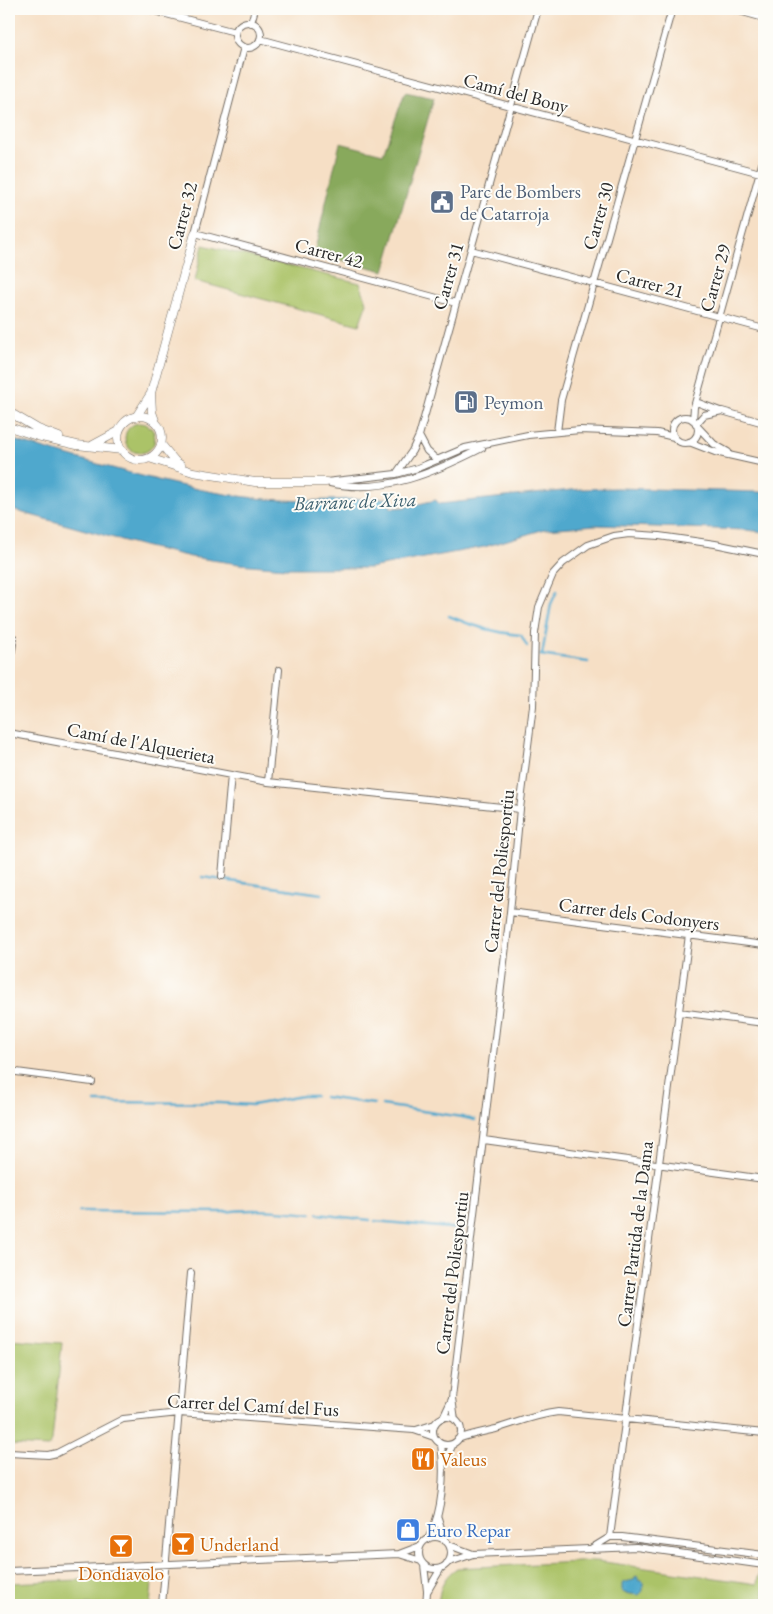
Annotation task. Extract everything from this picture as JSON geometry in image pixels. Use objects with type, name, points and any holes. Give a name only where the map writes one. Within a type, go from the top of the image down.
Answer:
[{"type":"street","points":[[148,9],[235,32]]},
{"type":"street","points":[[251,23],[255,9]]},
{"type":"street","name":"Carrer 31","points":[[396,474],[412,451],[419,436],[538,9]]},
{"type":"street","name":"Carrer 30","points":[[557,432],[561,400],[672,9]]},
{"type":"street","points":[[732,9],[764,18]]},
{"type":"street","points":[[251,23],[260,31],[260,39],[255,46],[244,48],[236,40],[235,32],[243,24],[251,23]]},
{"type":"street","name":"Camí del Bony","points":[[260,39],[762,174]]},
{"type":"street","name":"Carrer 32","points":[[136,417],[151,393],[244,48]]},
{"type":"street","name":"Carrer 29","points":[[696,424],[695,404],[762,174],[764,158]]},
{"type":"street","name":"Carrer 42","points":[[195,233],[456,303]]},
{"type":"street","name":"Carrer 21","points":[[471,250],[764,329]]},
{"type":"street","name":"Carrer 32","points":[[151,393],[152,412],[156,423]]},
{"type":"street","points":[[695,404],[764,423]]},
{"type":"street","name":"Carrer 29","points":[[683,418],[695,404]]},
{"type":"street","points":[[689,442],[695,438],[696,424],[704,415],[722,411]]},
{"type":"street","points":[[9,412],[38,428],[77,445]]},
{"type":"street","points":[[150,458],[161,444],[161,432],[156,423],[150,419],[136,417],[129,420],[123,424],[118,437],[122,450],[126,455],[137,460],[150,458],[193,472],[255,482],[326,482],[396,474],[418,468],[465,448],[528,435],[580,430],[658,433],[715,452],[764,463]]},
{"type":"street","points":[[674,437],[673,427],[676,421],[683,418],[696,424],[714,444],[734,455]]},
{"type":"street","points":[[9,426],[37,436],[77,445],[122,450]]},
{"type":"street","points":[[658,433],[673,427]]},
{"type":"street","points":[[93,446],[120,431]]},
{"type":"street","points":[[419,436],[427,451],[437,460]]},
{"type":"street","points":[[161,444],[175,461],[193,472]]},
{"type":"street","points":[[326,482],[346,486],[395,483],[422,476],[488,444]]},
{"type":"street","name":"Carrer del Poliesportiu","points":[[456,1421],[452,1398],[510,912],[532,706],[536,620],[548,584],[563,563],[588,545],[614,536],[629,534],[659,536],[715,544],[764,554]]},
{"type":"street","points":[[9,668],[14,638]]},
{"type":"street","points":[[268,782],[279,670]]},
{"type":"street","name":"Camí de l'Alquerieta","points":[[9,733],[268,782],[520,808]]},
{"type":"street","points":[[222,876],[230,775]]},
{"type":"street","name":"Carrer dels Codonyers","points":[[510,912],[764,945]]},
{"type":"street","name":"Carrer Partida de la Dama","points":[[610,1537],[689,935]]},
{"type":"street","points":[[679,1012],[764,1023]]},
{"type":"street","points":[[9,1071],[92,1082]]},
{"type":"street","points":[[484,1140],[764,1179]]},
{"type":"street","points":[[162,1605],[190,1272]]},
{"type":"street","name":"Carrer del Poliesportiu","points":[[442,1418],[452,1398]]},
{"type":"street","points":[[441,1444],[450,1445],[475,1433],[495,1429],[536,1415],[558,1412],[764,1433]]},
{"type":"street","name":"Carrer del Camí del Fus","points":[[9,1453],[48,1455],[57,1453],[124,1419],[178,1413],[414,1430],[434,1437]]},
{"type":"street","points":[[9,1571],[400,1554],[420,1546],[428,1538],[438,1517],[444,1464],[441,1444],[432,1432],[435,1424],[442,1418],[447,1417],[475,1433]]},
{"type":"street","points":[[444,1464],[461,1431],[456,1421]]},
{"type":"street","name":"Carrer del Camí del Fus","points":[[414,1430],[435,1424]]},
{"type":"street","points":[[438,1517],[451,1554],[447,1563]]},
{"type":"street","points":[[428,1538],[435,1537],[473,1554]]},
{"type":"street","points":[[590,1549],[610,1537],[640,1538],[764,1555]]},
{"type":"street","points":[[420,1546],[419,1554],[427,1592],[426,1605]]},
{"type":"street","points":[[427,1592],[441,1568],[447,1563],[473,1554],[636,1547],[764,1565]]},
{"type":"street","points":[[400,1554],[432,1569],[441,1568]]},
{"type":"green space","points":[[405,92],[434,98],[384,271],[314,253],[340,143],[383,154]]},
{"type":"green space","points":[[203,245],[360,283],[367,303],[359,325],[195,281]]},
{"type":"green space","points":[[140,423],[151,427],[155,438],[151,449],[140,453],[129,449],[125,438],[129,427]]},
{"type":"green space","points":[[9,1339],[62,1343],[52,1441],[49,1447],[9,1445]]},
{"type":"green space","points":[[597,1561],[757,1584],[759,1572],[764,1573],[764,1605],[438,1605],[445,1580],[457,1568]]},
{"type":"green space","points":[[148,1577],[152,1584],[150,1605],[9,1605],[9,1583]]},
{"type":"water","name":"Barranc de Xiva","points":[[9,439],[144,477],[214,492],[282,500],[389,498],[391,508],[436,500],[439,504],[581,489],[617,488],[760,492],[764,493],[764,532],[596,525],[545,529],[484,547],[370,568],[286,568],[239,564],[191,557],[143,546],[9,509]]},
{"type":"water","points":[[636,1576],[638,1580],[643,1582],[643,1591],[639,1595],[624,1593],[622,1591],[622,1584],[634,1580]]},
{"type":"waterway","points":[[542,655],[551,604],[557,591]]},
{"type":"waterway","points":[[449,616],[502,633],[521,635],[527,646]]},
{"type":"waterway","points":[[540,655],[588,662]]},
{"type":"waterway","points":[[202,877],[322,894]]},
{"type":"waterway","points":[[95,1102],[252,1105],[302,1096],[315,1096]]},
{"type":"waterway","points":[[324,1097],[374,1104]]},
{"type":"waterway","points":[[382,1105],[475,1120]]},
{"type":"waterway","points":[[79,1211],[223,1212],[256,1210],[311,1214]]},
{"type":"waterway","points":[[318,1214],[370,1220]]},
{"type":"waterway","points":[[375,1221],[461,1229]]},
{"type":"place","name":"Parc de Bombers de Catarroja","points":[[442,202]]},
{"type":"place","name":"Peymon","points":[[466,402]]},
{"type":"place","name":"Valeus","points":[[423,1459]]},
{"type":"place","name":"Euro Repar","points":[[408,1530]]},
{"type":"place","name":"Underland","points":[[183,1544]]},
{"type":"place","name":"Dondiavolo","points":[[121,1546]]}]
